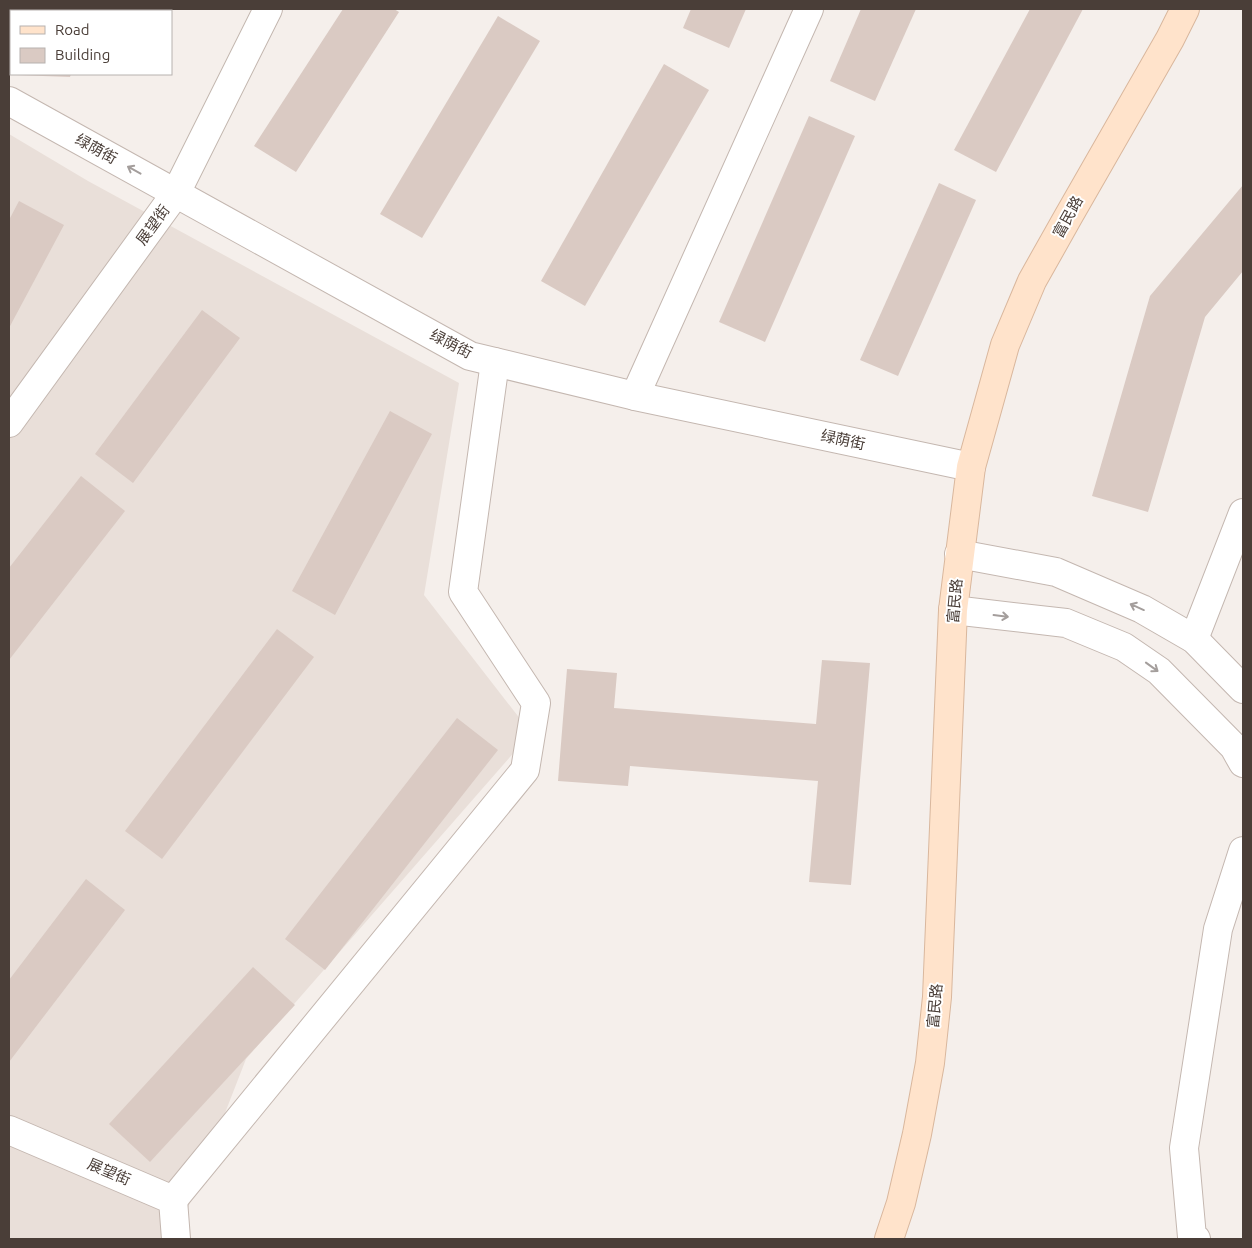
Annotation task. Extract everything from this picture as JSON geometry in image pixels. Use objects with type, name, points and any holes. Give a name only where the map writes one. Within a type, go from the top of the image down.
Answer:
[{"type":"street","name":"展望街","points":[[9,423],[176,193],[268,9]]},
{"type":"street","points":[[635,396],[809,9]]},
{"type":"street","name":"富民路","points":[[889,1239],[902,1203],[930,1064],[937,997],[953,610],[970,467],[1005,345],[1032,281],[1170,39],[1185,9]]},
{"type":"street","name":"绿荫街","points":[[9,101],[470,356],[635,396],[970,467]]},
{"type":"street","points":[[176,1239],[173,1200],[525,770],[536,703],[463,592],[495,362]]},
{"type":"street","points":[[1194,639],[1243,513]]},
{"type":"street","points":[[959,554],[1056,572],[1142,609],[1194,639],[1243,689]]},
{"type":"street","points":[[953,610],[1066,623],[1124,647],[1159,671],[1234,747],[1243,763]]},
{"type":"street","points":[[1196,1239],[1192,1238],[1184,1148],[1218,930],[1243,850]]},
{"type":"street","name":"展望街","points":[[9,1130],[173,1200]]},
{"type":"shaded area","points":[[9,134],[88,181],[459,383],[424,595],[531,733],[246,1059],[176,1239],[9,1239]]},
{"type":"building","points":[[21,9],[73,9],[73,10]]},
{"type":"building","points":[[343,9],[394,9],[399,12],[296,172],[254,146]]},
{"type":"building","points":[[691,9],[746,9],[729,48],[683,28]]},
{"type":"building","points":[[861,9],[916,9],[875,101],[830,81]]},
{"type":"building","points":[[1030,9],[1083,9],[996,172],[954,150]]},
{"type":"building","points":[[498,16],[540,41],[422,238],[380,214]]},
{"type":"building","points":[[664,64],[709,90],[585,306],[541,281]]},
{"type":"building","points":[[16,75],[71,75],[70,77]]},
{"type":"building","points":[[809,116],[855,136],[765,342],[719,322]]},
{"type":"building","points":[[939,183],[976,200],[898,376],[860,360]]},
{"type":"building","points":[[1243,185],[1243,271],[1205,317],[1148,512],[1092,496],[1150,296]]},
{"type":"building","points":[[19,201],[64,225],[9,328],[9,220]]},
{"type":"building","points":[[202,310],[240,338],[133,483],[95,454]]},
{"type":"building","points":[[390,411],[432,434],[335,615],[292,591]]},
{"type":"building","points":[[81,476],[125,511],[9,660],[9,568]]},
{"type":"building","points":[[277,629],[314,657],[162,859],[125,831]]},
{"type":"building","points":[[822,660],[870,663],[851,885],[809,882],[818,781],[630,766],[628,786],[558,781],[567,669],[617,673],[614,708],[816,724]]},
{"type":"building","points":[[457,718],[498,750],[325,970],[285,939]]},
{"type":"building","points":[[86,879],[125,910],[9,1062],[9,980]]},
{"type":"building","points":[[253,967],[295,1005],[150,1162],[109,1124]]}]
